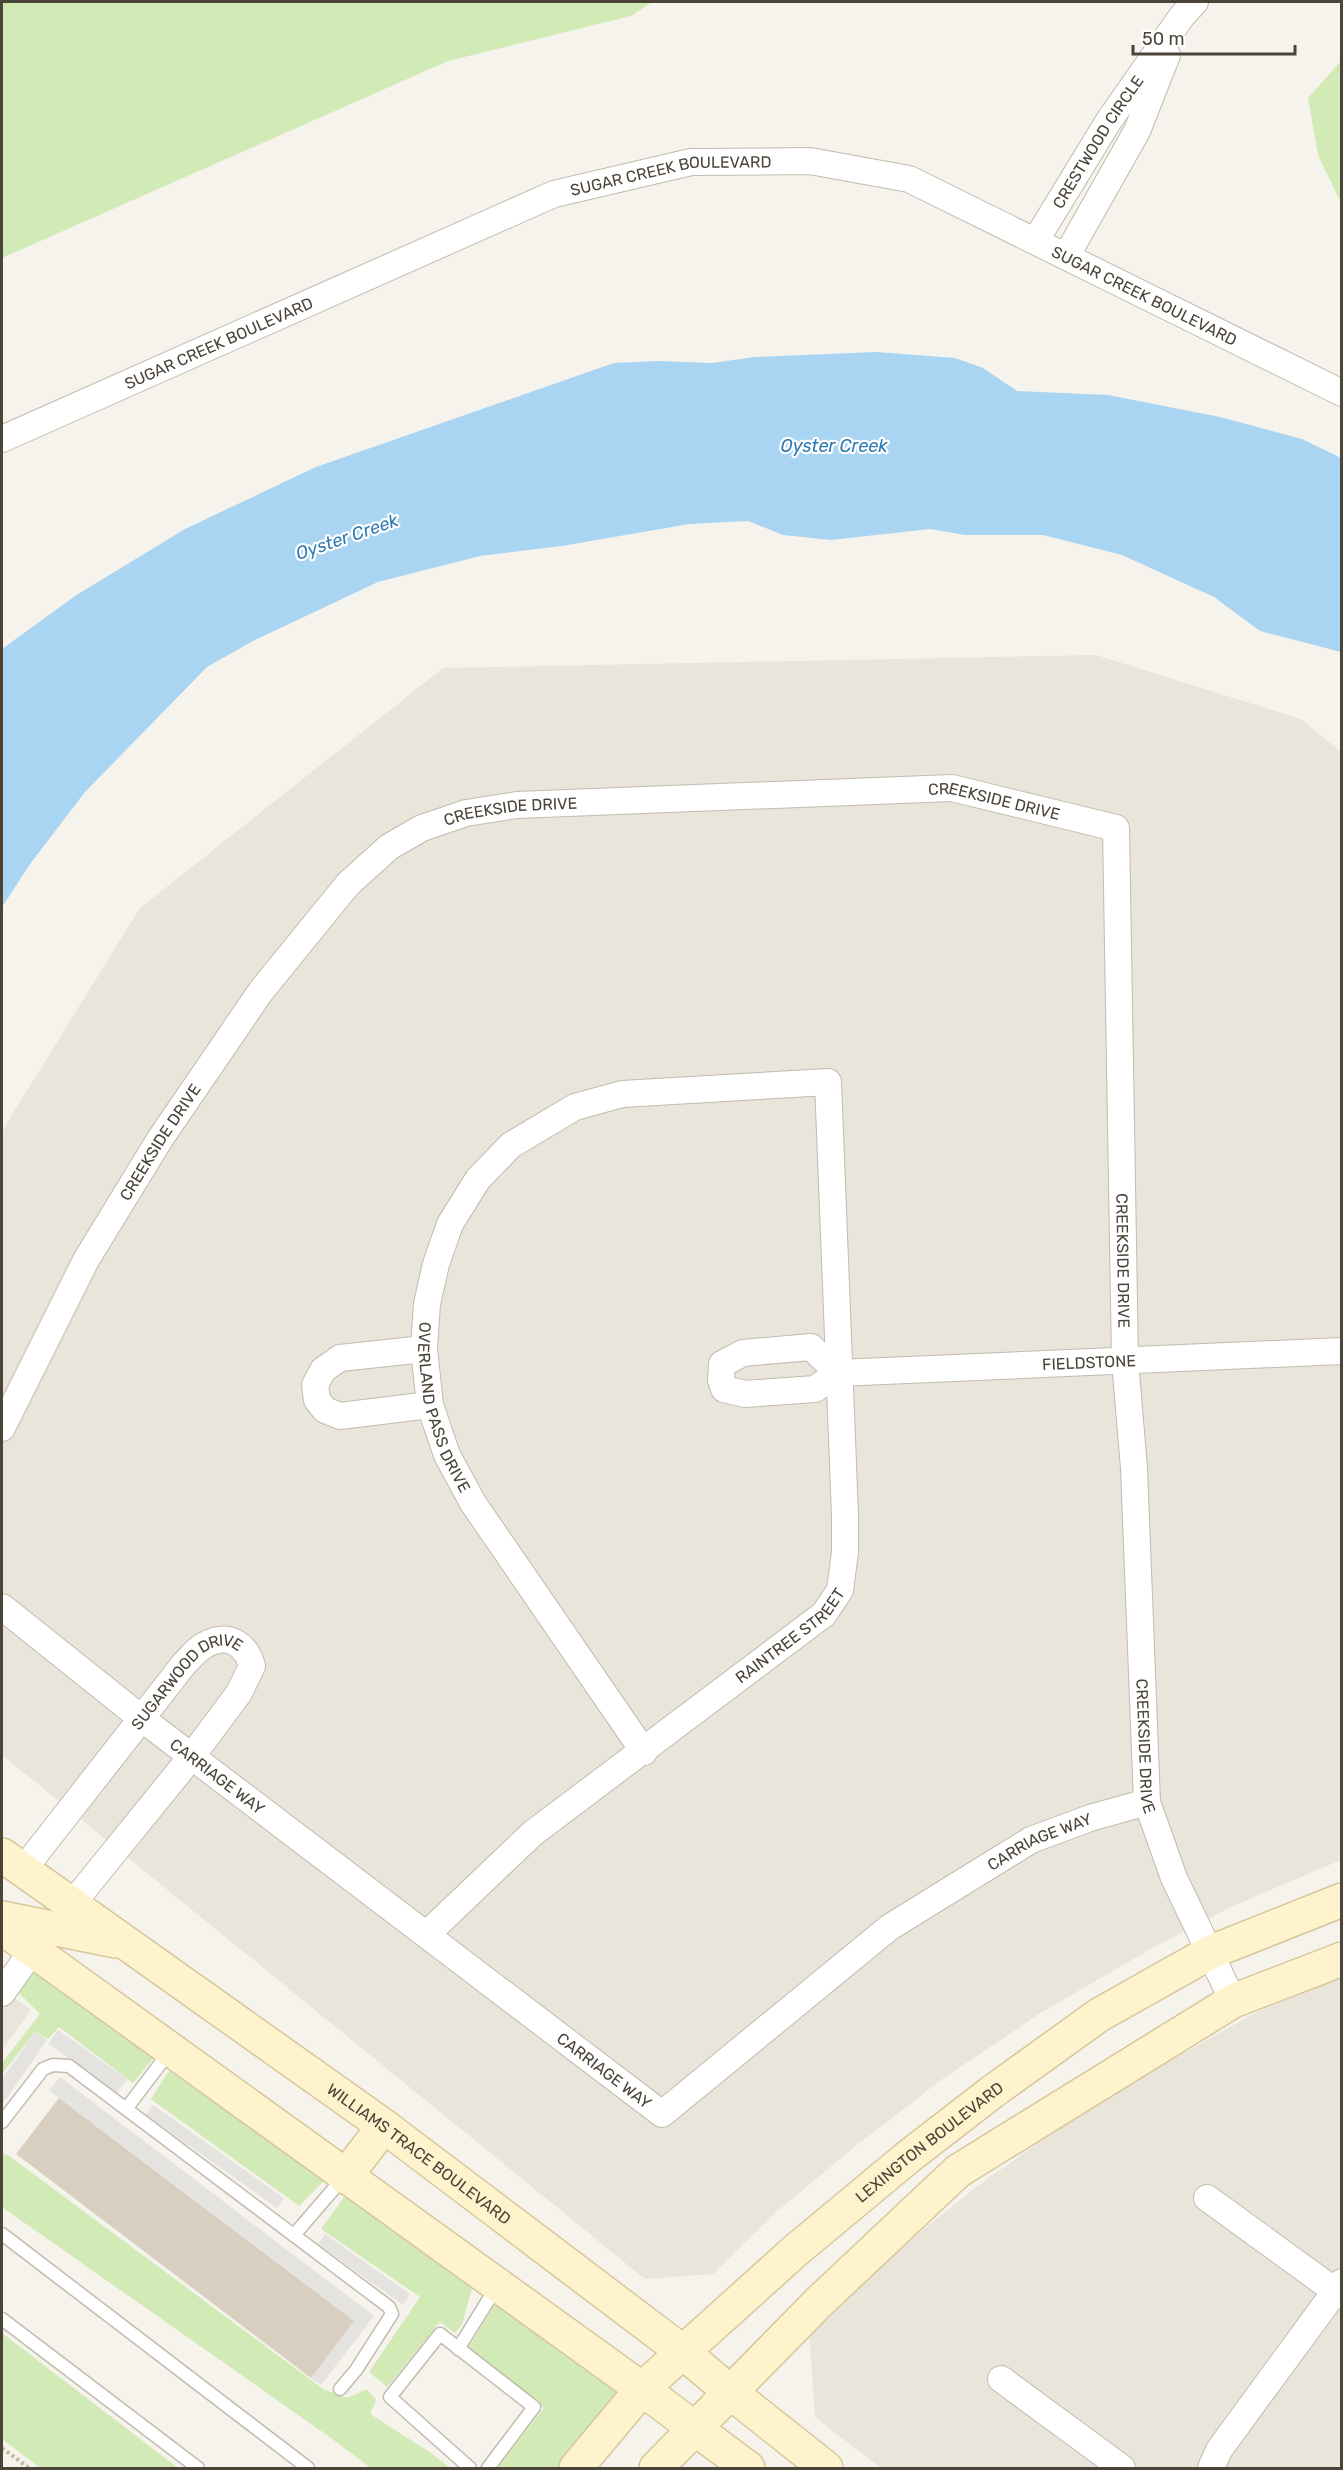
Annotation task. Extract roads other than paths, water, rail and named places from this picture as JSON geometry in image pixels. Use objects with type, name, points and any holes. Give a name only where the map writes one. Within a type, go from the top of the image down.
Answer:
[{"type":"main road","name":"WILLIAMS TRACE BOULEVARD","points":[[9,1870],[72,1904],[384,2126],[683,2352],[826,2469]]},
{"type":"main road","name":"LEXINGTON BOULEVARD","points":[[576,2469],[642,2390],[683,2352],[795,2252],[992,2092],[1099,2015],[1210,1952],[1341,1900]]},
{"type":"main road","points":[[2,1918],[127,1943]]},
{"type":"main road","points":[[2,1928],[748,2469]]},
{"type":"main road","points":[[656,2469],[820,2301],[958,2170],[1233,2001],[1341,1959]]},
{"type":"main road","points":[[345,2177],[384,2126]]},
{"type":"street","name":"CRESTWOOD CIRCLE","points":[[1036,240],[1182,6]]},
{"type":"street","name":"CRESTWOOD CIRCLE","points":[[1067,255],[1137,131],[1182,6]]},
{"type":"street","name":"SUGAR CREEK BOULEVARD","points":[[2,439],[554,194],[691,162],[810,161],[909,178],[1341,393]]},
{"type":"street","name":"CREEKSIDE DRIVE","points":[[2,1428],[86,1260],[160,1139],[261,991],[348,884],[388,847],[422,828],[466,813],[517,805],[952,788],[1116,828],[1125,1360],[1134,1468],[1147,1802],[1174,1878],[1233,2001]]},
{"type":"street","name":"OVERLAND PASS DRIVE","points":[[644,1752],[473,1503],[447,1455],[430,1406],[424,1349],[427,1304],[436,1264],[450,1224],[478,1179],[520,1140],[575,1107],[622,1094],[828,1082]]},
{"type":"street","name":"RAINTREE STREET","points":[[428,1934],[533,1833],[644,1752],[824,1614],[840,1590],[845,1552],[846,1515],[838,1373],[828,1082]]},
{"type":"street","points":[[424,1349],[340,1358],[323,1370],[315,1385],[317,1400],[325,1410],[340,1416],[430,1406]]},
{"type":"street","name":"FIELDSTONE","points":[[838,1373],[1341,1351]]},
{"type":"street","points":[[2,1607],[141,1718]]},
{"type":"street","name":"SUGARWOOD DRIVE","points":[[9,1870],[141,1718],[184,1664],[204,1645],[216,1640],[228,1640],[241,1644],[249,1653],[252,1666],[248,1679],[192,1756],[72,1904]]},
{"type":"street","name":"CARRIAGE WAY","points":[[141,1718],[662,2114],[890,1927],[1031,1840],[1090,1818],[1147,1802]]},
{"type":"street","points":[[2,1993],[32,1951]]},
{"type":"street","points":[[1193,2469],[1215,2459],[1339,2290],[1207,2198]]},
{"type":"street","points":[[1001,2379],[1122,2469]]},
{"type":"lane","points":[[126,2109],[170,2051]]},
{"type":"lane","points":[[2,2122],[43,2069],[53,2065],[69,2066],[392,2310],[392,2314],[356,2370],[340,2389]]},
{"type":"lane","points":[[294,2235],[345,2177]]},
{"type":"lane","points":[[2,2234],[309,2469]]},
{"type":"lane","points":[[458,2349],[497,2286]]},
{"type":"lane","points":[[2,2319],[198,2469]]},
{"type":"lane","points":[[470,2469],[390,2397],[440,2334],[534,2407],[488,2469]]},
{"type":"water","name":"Oyster Creek","points":[[876,352],[955,358],[983,368],[1017,391],[1108,395],[1220,417],[1302,439],[1341,458],[1341,652],[1260,631],[1214,597],[1122,555],[1043,535],[965,535],[930,529],[831,540],[783,535],[748,521],[689,524],[562,546],[480,556],[378,582],[253,641],[207,667],[85,792],[30,864],[2,907],[2,649],[75,596],[185,529],[316,467],[614,363],[659,361],[712,363],[755,357]]}]
